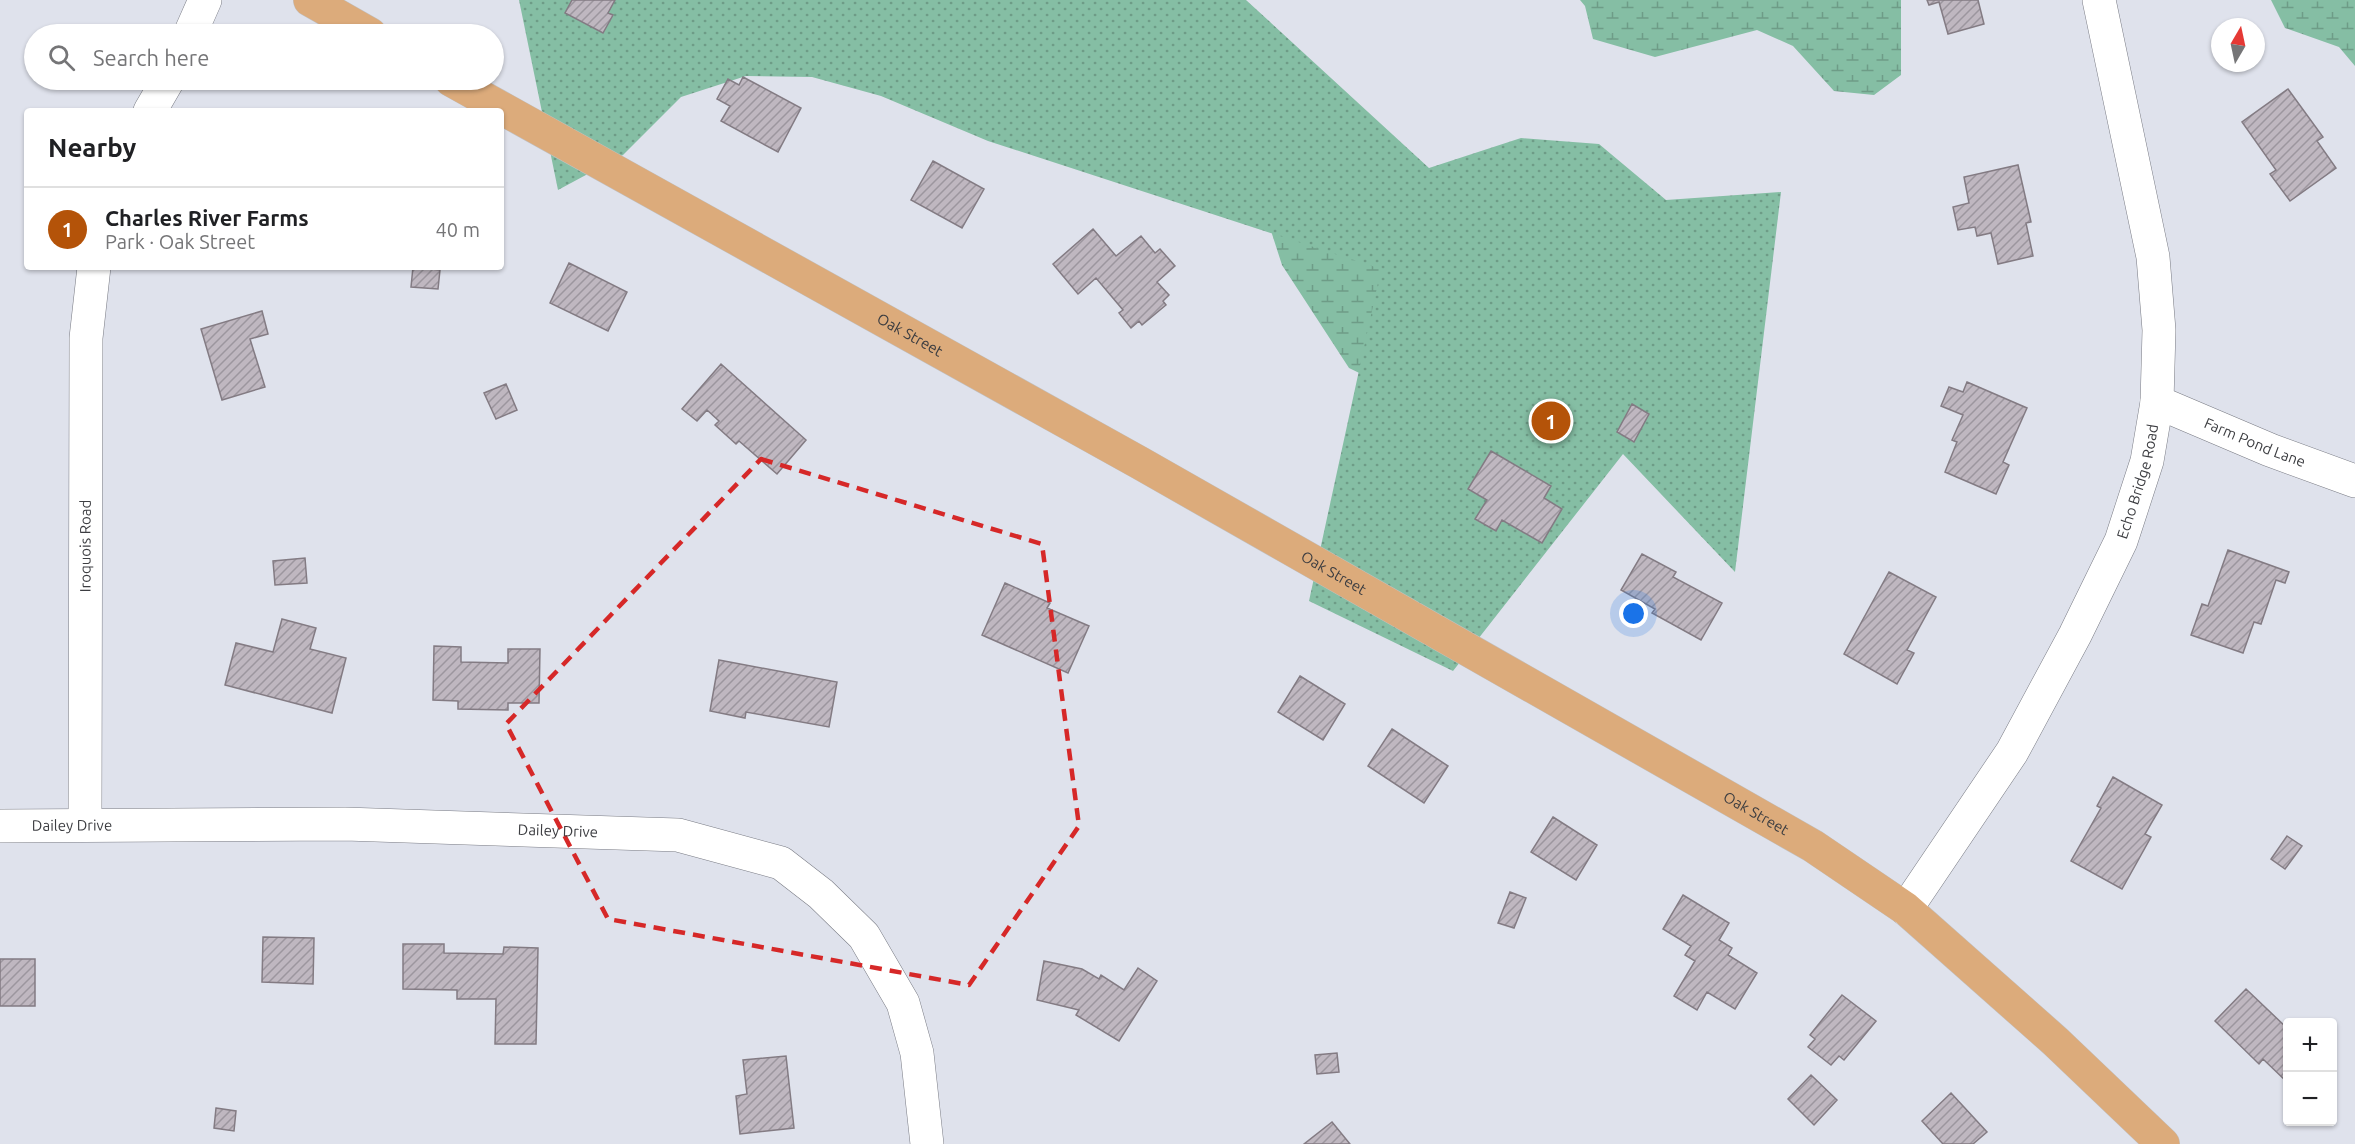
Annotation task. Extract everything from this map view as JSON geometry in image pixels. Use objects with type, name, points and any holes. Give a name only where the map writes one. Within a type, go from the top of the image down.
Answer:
[{"type":"main road","points":[[310,0],[352,24]]},
{"type":"main road","name":"Oak Street","points":[[469,90],[501,108]]},
{"type":"main road","name":"Oak Street","points":[[504,109],[1150,469],[1813,846],[1906,909],[2055,1041],[2163,1144]]},
{"type":"street","points":[[194,24],[206,0]]},
{"type":"street","name":"Echo Bridge Road","points":[[1906,909],[2012,752],[2075,635],[2121,541],[2147,461],[2157,402],[2159,330],[2153,257],[2099,0]]},
{"type":"street","points":[[152,108],[162,90]]},
{"type":"street","name":"Iroquois Road","points":[[85,825],[86,338],[94,270]]},
{"type":"street","name":"Farm Pond Lane","points":[[2157,402],[2270,450],[2355,481]]},
{"type":"street","name":"Dailey Drive","points":[[0,826],[345,824],[678,835],[781,863],[821,894],[864,936],[903,1003],[917,1053],[927,1144]]},
{"type":"highlighted area","points":[[761,459],[1042,544],[1079,826],[969,985],[608,919],[506,724]]},
{"type":"green space","points":[[519,0],[1246,0],[1429,168],[1521,138],[1599,144],[1666,200],[1781,192],[1735,572],[1623,454],[1453,671],[1309,601],[1381,269],[988,141],[881,96],[812,77],[746,76],[681,97],[623,155],[558,190]]},
{"type":"green space","points":[[1580,0],[1901,0],[1901,75],[1874,95],[1834,91],[1793,46],[1757,30],[1655,57],[1593,39],[1585,6]]},
{"type":"green space","points":[[2271,0],[2355,0],[2355,66],[2339,47],[2285,28]]},
{"type":"green space","points":[[1396,143],[1384,385],[1349,368],[1282,265],[1262,203]]},
{"type":"building","points":[[572,0],[615,0],[608,13],[613,15],[603,33],[565,13]]},
{"type":"building","points":[[1927,0],[1978,0],[1984,24],[1948,34],[1939,2],[1929,5]]},
{"type":"building","points":[[743,77],[801,108],[778,152],[721,121],[730,106],[717,99],[728,79],[739,85]]},
{"type":"building","points":[[2288,89],[2323,137],[2317,141],[2336,168],[2290,201],[2270,174],[2276,170],[2242,122]]},
{"type":"building","points":[[933,161],[984,189],[962,228],[911,200]]},
{"type":"building","points":[[2018,165],[2031,222],[2026,223],[2033,256],[1998,264],[1991,233],[1977,236],[1975,227],[1958,230],[1953,207],[1969,203],[1964,177]]},
{"type":"building","points":[[1093,229],[1116,256],[1141,236],[1155,253],[1160,249],[1175,266],[1157,282],[1169,295],[1163,301],[1166,305],[1142,325],[1139,321],[1131,328],[1119,313],[1123,310],[1096,278],[1078,294],[1053,264]]},
{"type":"building","points":[[569,263],[627,292],[608,331],[550,303]]},
{"type":"building","points":[[413,270],[440,270],[438,289],[411,287]]},
{"type":"building","points":[[262,311],[268,334],[250,339],[265,387],[222,400],[201,329]]},
{"type":"building","points":[[721,364],[806,440],[777,474],[739,441],[736,444],[715,425],[719,421],[707,410],[697,421],[682,409]]},
{"type":"building","points":[[1967,382],[2027,408],[2003,462],[2009,465],[1996,494],[1945,472],[1957,442],[1952,440],[1963,415],[1941,406],[1949,387],[1963,392]]},
{"type":"building","points":[[506,384],[517,410],[496,419],[484,393]]},
{"type":"building","points":[[1632,404],[1649,414],[1634,442],[1617,432]]},
{"type":"building","points":[[1491,451],[1551,486],[1544,498],[1562,509],[1542,543],[1502,520],[1496,531],[1475,519],[1487,500],[1468,489]]},
{"type":"building","points":[[2228,550],[2289,572],[2285,583],[2276,580],[2261,624],[2254,622],[2243,653],[2191,635],[2202,604],[2208,606]]},
{"type":"building","points":[[1642,554],[1676,572],[1673,577],[1722,603],[1701,640],[1652,613],[1655,609],[1621,590]]},
{"type":"building","points":[[305,558],[307,583],[275,585],[273,561]]},
{"type":"building","points":[[1889,572],[1936,597],[1907,650],[1914,653],[1897,684],[1844,654]]},
{"type":"building","points":[[1005,583],[1050,603],[1047,608],[1089,626],[1068,673],[982,635]]},
{"type":"building","points":[[282,619],[316,628],[310,649],[346,658],[332,713],[225,685],[236,643],[273,652]]},
{"type":"building","points":[[434,646],[461,647],[461,662],[508,663],[508,649],[540,649],[539,703],[508,703],[508,710],[458,709],[458,701],[433,700]]},
{"type":"building","points":[[719,660],[837,682],[829,727],[746,712],[745,718],[710,711]]},
{"type":"building","points":[[1300,676],[1345,704],[1323,740],[1278,712]]},
{"type":"building","points":[[1392,729],[1448,766],[1424,803],[1368,766]]},
{"type":"building","points":[[2113,777],[2162,805],[2145,834],[2151,837],[2122,889],[2071,861],[2101,808],[2097,806]]},
{"type":"building","points":[[1553,817],[1597,845],[1576,880],[1531,852]]},
{"type":"building","points":[[2287,836],[2302,846],[2285,869],[2271,859]]},
{"type":"building","points":[[1510,892],[1526,898],[1514,928],[1498,923]]},
{"type":"building","points":[[1683,895],[1729,923],[1719,940],[1732,948],[1728,955],[1757,973],[1735,1009],[1707,992],[1697,1010],[1674,996],[1695,961],[1685,955],[1691,946],[1663,929]]},
{"type":"building","points":[[263,937],[314,938],[313,984],[262,982]]},
{"type":"building","points":[[403,944],[444,944],[444,953],[503,954],[504,947],[538,948],[536,1044],[495,1044],[496,999],[457,999],[457,990],[403,989]]},
{"type":"building","points":[[0,959],[35,959],[35,1006],[0,1006]]},
{"type":"building","points":[[1044,961],[1082,969],[1099,979],[1101,975],[1124,990],[1138,968],[1157,981],[1119,1041],[1076,1015],[1079,1010],[1037,1000]]},
{"type":"building","points":[[2246,989],[2283,1024],[2283,1078],[2263,1059],[2259,1064],[2215,1021]]},
{"type":"building","points":[[1842,995],[1876,1021],[1844,1060],[1839,1056],[1831,1065],[1808,1047],[1815,1039],[1810,1035]]},
{"type":"building","points":[[1337,1053],[1339,1072],[1317,1074],[1315,1055]]},
{"type":"building","points":[[786,1056],[794,1128],[740,1134],[736,1096],[747,1094],[743,1060]]},
{"type":"building","points":[[1811,1075],[1837,1100],[1814,1125],[1788,1099]]},
{"type":"building","points":[[1951,1093],[1987,1132],[1973,1144],[1943,1144],[1922,1121]]},
{"type":"building","points":[[216,1108],[236,1111],[234,1131],[214,1128]]},
{"type":"building","points":[[1332,1122],[1350,1144],[1304,1144]]},
{"type":"place","name":"Charles River Farms","points":[[1551,421]]}]
